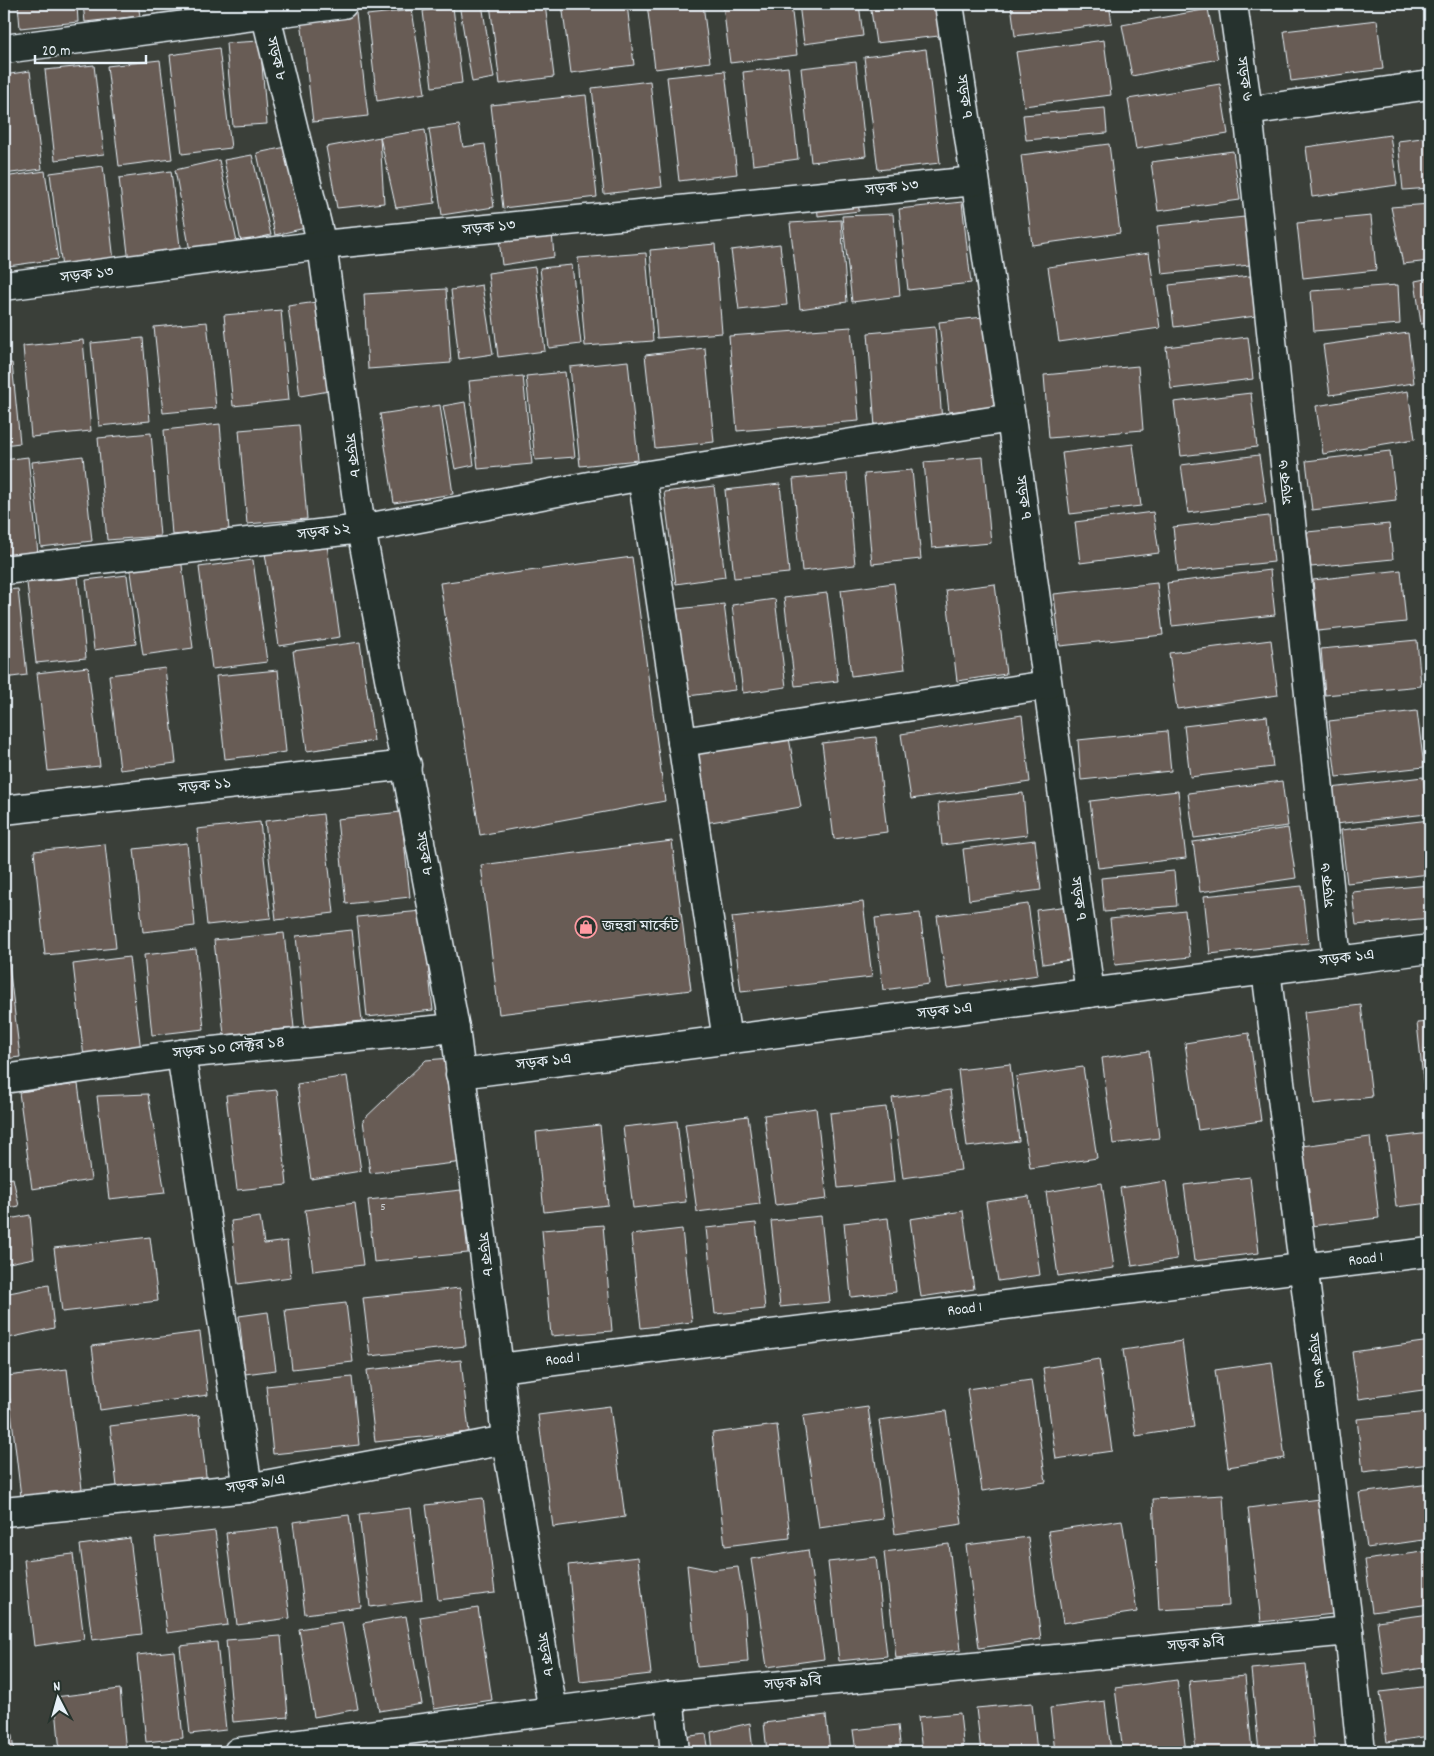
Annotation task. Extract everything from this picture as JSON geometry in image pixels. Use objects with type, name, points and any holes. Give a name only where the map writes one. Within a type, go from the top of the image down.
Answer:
[{"type":"street","points":[[4,49],[264,9],[343,4]]},
{"type":"street","name":"সড়ক ৭","points":[[949,4],[1011,418],[1090,993]]},
{"type":"street","name":"সড়ক ৬","points":[[1233,4],[1248,112],[1337,961]]},
{"type":"street","name":"সড়ক ৮","points":[[264,9],[322,246],[361,529],[407,765],[455,1028],[499,1368],[506,1440],[553,1710]]},
{"type":"street","points":[[1248,112],[1430,86]]},
{"type":"street","name":"সড়ক ১৩","points":[[4,286],[322,246],[975,181]]},
{"type":"street","name":"সড়ক ১২","points":[[4,570],[361,529],[642,476],[1011,418]]},
{"type":"street","points":[[642,476],[726,1040]]},
{"type":"street","points":[[682,742],[1047,685]]},
{"type":"street","name":"সড়ক ১১","points":[[4,810],[407,765]]},
{"type":"street","name":"সড়ক ১এ","points":[[460,1074],[1430,949]]},
{"type":"street","name":"সড়ক ৬এ","points":[[1266,970],[1349,1631],[1361,1752]]},
{"type":"street","name":"সড়ক ১০ সেক্টর ১৪","points":[[4,1079],[181,1054],[455,1028]]},
{"type":"street","points":[[181,1054],[248,1488]]},
{"type":"street","name":"Road 1","points":[[499,1368],[1430,1252]]},
{"type":"street","name":"সড়ক ৯/এ","points":[[4,1512],[248,1488],[506,1440]]},
{"type":"street","name":"সড়ক ৯বি","points":[[238,1752],[669,1696],[1349,1631]]},
{"type":"street","points":[[669,1696],[675,1752]]},
{"type":"building","points":[[18,4],[77,4],[78,22],[20,28]]},
{"type":"building","points":[[83,4],[138,4],[140,16],[85,22]]},
{"type":"building","points":[[153,4],[199,4],[153,10]]},
{"type":"building","points":[[459,4],[482,4],[494,78],[472,82]]},
{"type":"building","points":[[490,4],[545,4],[554,77],[500,84]]},
{"type":"building","points":[[562,4],[627,4],[634,65],[571,73]]},
{"type":"building","points":[[647,4],[703,4],[710,62],[655,69]]},
{"type":"building","points":[[723,4],[791,4],[797,55],[730,63]]},
{"type":"building","points":[[799,4],[859,4],[863,36],[804,44]]},
{"type":"building","points":[[870,4],[936,4],[939,36],[876,43]]},
{"type":"building","points":[[1011,4],[1109,4],[1112,23],[1015,36]]},
{"type":"building","points":[[4,7],[6,33],[4,33]]},
{"type":"building","points":[[453,7],[462,83],[432,87],[423,11]]},
{"type":"building","points":[[1208,9],[1218,59],[1132,76],[1122,25]]},
{"type":"building","points":[[412,10],[425,93],[377,101],[367,15]]},
{"type":"building","points":[[356,13],[368,116],[313,122],[301,20]]},
{"type":"building","points":[[1377,20],[1383,69],[1291,81],[1284,31]]},
{"type":"building","points":[[1104,40],[1111,95],[1024,106],[1016,52]]},
{"type":"building","points":[[260,41],[267,124],[233,126],[226,43]]},
{"type":"building","points":[[219,48],[231,148],[182,154],[170,55]]},
{"type":"building","points":[[926,49],[940,163],[878,170],[864,57]]},
{"type":"building","points":[[160,60],[172,159],[119,166],[107,66]]},
{"type":"building","points":[[856,62],[866,156],[811,162],[801,68]]},
{"type":"building","points":[[94,65],[104,154],[55,160],[45,70]]},
{"type":"building","points":[[788,67],[798,159],[753,165],[743,72]]},
{"type":"building","points":[[30,71],[42,169],[4,174],[4,75]]},
{"type":"building","points":[[725,71],[737,174],[679,181],[667,77]]},
{"type":"building","points":[[650,81],[662,187],[604,194],[592,88]]},
{"type":"building","points":[[1220,84],[1228,134],[1136,149],[1128,99]]},
{"type":"building","points":[[586,95],[597,197],[503,208],[491,105]]},
{"type":"building","points":[[1105,108],[1107,133],[1026,140],[1023,115]]},
{"type":"building","points":[[459,125],[463,147],[485,144],[494,207],[442,215],[429,129]]},
{"type":"building","points":[[425,130],[435,203],[396,208],[380,137]]},
{"type":"building","points":[[1390,135],[1397,185],[1312,197],[1306,147]]},
{"type":"building","points":[[380,137],[384,203],[337,208],[326,147]]},
{"type":"building","points":[[1430,137],[1430,188],[1403,190],[1398,141]]},
{"type":"building","points":[[1109,144],[1120,233],[1032,245],[1021,155]]},
{"type":"building","points":[[286,147],[305,228],[275,235],[257,153]]},
{"type":"building","points":[[1233,151],[1240,200],[1158,211],[1151,162]]},
{"type":"building","points":[[252,155],[271,235],[241,242],[224,160]]},
{"type":"building","points":[[219,160],[237,242],[190,251],[175,170]]},
{"type":"building","points":[[103,166],[114,261],[62,268],[50,173]]},
{"type":"building","points":[[45,171],[58,259],[8,266],[4,233],[4,177]]},
{"type":"building","points":[[171,171],[181,255],[129,262],[119,178]]},
{"type":"building","points":[[858,197],[859,211],[818,216],[817,202]]},
{"type":"building","points":[[962,202],[971,283],[908,290],[899,209]]},
{"type":"building","points":[[1430,204],[1430,261],[1403,264],[1391,207]]},
{"type":"building","points":[[893,214],[900,296],[852,302],[842,216]]},
{"type":"building","points":[[1371,216],[1376,270],[1303,278],[1297,223]]},
{"type":"building","points":[[1245,217],[1250,265],[1162,274],[1157,226]]},
{"type":"building","points":[[841,220],[847,302],[800,309],[790,223]]},
{"type":"building","points":[[552,232],[554,257],[502,265],[499,239]]},
{"type":"building","points":[[715,244],[722,333],[657,338],[650,250]]},
{"type":"building","points":[[780,244],[787,305],[739,310],[731,250]]},
{"type":"building","points":[[646,253],[653,341],[585,346],[578,258]]},
{"type":"building","points":[[1149,253],[1160,328],[1059,342],[1048,267]]},
{"type":"building","points":[[572,265],[581,344],[549,348],[540,268]]},
{"type":"building","points":[[535,267],[545,351],[498,357],[488,273]]},
{"type":"building","points":[[1250,276],[1256,316],[1174,327],[1169,285]]},
{"type":"building","points":[[1430,278],[1430,323],[1421,324],[1415,281]]},
{"type":"building","points":[[482,285],[493,354],[459,359],[451,290]]},
{"type":"building","points":[[1398,285],[1400,324],[1314,331],[1311,291]]},
{"type":"building","points":[[446,289],[451,363],[368,369],[364,294]]},
{"type":"building","points":[[324,301],[335,390],[300,396],[288,306]]},
{"type":"building","points":[[281,310],[289,400],[233,406],[224,315]]},
{"type":"building","points":[[983,317],[998,406],[949,412],[939,322]]},
{"type":"building","points":[[207,322],[216,408],[163,413],[154,327]]},
{"type":"building","points":[[851,327],[859,421],[737,431],[729,336]]},
{"type":"building","points":[[935,327],[942,422],[875,427],[868,333]]},
{"type":"building","points":[[1408,333],[1414,383],[1330,395],[1323,345]]},
{"type":"building","points":[[1430,334],[1430,377],[1425,335]]},
{"type":"building","points":[[1248,337],[1253,379],[1171,389],[1166,347]]},
{"type":"building","points":[[143,338],[150,421],[99,426],[91,343]]},
{"type":"building","points":[[83,340],[91,431],[31,437],[23,346]]},
{"type":"building","points":[[705,348],[714,442],[655,448],[645,355]]},
{"type":"building","points":[[628,361],[638,460],[580,466],[570,367]]},
{"type":"building","points":[[12,363],[20,443],[4,445],[4,364]]},
{"type":"building","points":[[1138,366],[1143,430],[1049,438],[1044,375]]},
{"type":"building","points":[[565,372],[575,457],[535,460],[526,376]]},
{"type":"building","points":[[523,376],[532,464],[478,469],[469,381]]},
{"type":"building","points":[[1408,391],[1415,439],[1323,454],[1316,406]]},
{"type":"building","points":[[1251,393],[1257,447],[1181,456],[1174,402]]},
{"type":"building","points":[[465,402],[474,465],[455,469],[443,406]]},
{"type":"building","points":[[440,405],[453,494],[394,503],[380,414]]},
{"type":"building","points":[[220,424],[229,530],[172,535],[164,430]]},
{"type":"building","points":[[299,425],[307,519],[247,524],[239,430]]},
{"type":"building","points":[[151,433],[160,536],[107,540],[98,438]]},
{"type":"building","points":[[1133,444],[1141,506],[1070,514],[1062,453]]},
{"type":"building","points":[[1430,447],[1430,495],[1425,448]]},
{"type":"building","points":[[1390,451],[1396,500],[1312,510],[1306,461]]},
{"type":"building","points":[[1259,455],[1266,503],[1188,513],[1181,465]]},
{"type":"building","points":[[83,456],[92,541],[41,547],[32,462]]},
{"type":"building","points":[[28,457],[38,554],[4,557],[4,460]]},
{"type":"building","points":[[983,457],[991,543],[932,548],[924,462]]},
{"type":"building","points":[[912,470],[921,559],[872,564],[864,474]]},
{"type":"building","points":[[847,474],[855,565],[802,571],[793,479]]},
{"type":"building","points":[[780,484],[789,573],[734,578],[725,490]]},
{"type":"building","points":[[714,486],[725,577],[676,584],[664,492]]},
{"type":"building","points":[[1153,512],[1159,553],[1080,563],[1075,522]]},
{"type":"building","points":[[1269,516],[1274,562],[1178,572],[1173,527]]},
{"type":"building","points":[[1389,524],[1393,559],[1311,567],[1307,532]]},
{"type":"building","points":[[327,545],[340,637],[279,646],[265,553]]},
{"type":"building","points":[[632,557],[665,801],[480,835],[440,583]]},
{"type":"building","points":[[181,558],[193,648],[143,655],[130,565]]},
{"type":"building","points":[[253,560],[267,662],[212,669],[199,567]]},
{"type":"building","points":[[1270,570],[1275,615],[1172,626],[1167,583]]},
{"type":"building","points":[[1401,570],[1406,622],[1318,631],[1313,580]]},
{"type":"building","points":[[127,575],[136,644],[94,650],[86,580]]},
{"type":"building","points":[[78,577],[86,658],[36,663],[27,583]]},
{"type":"building","points":[[894,583],[905,669],[851,676],[841,590]]},
{"type":"building","points":[[1157,583],[1163,635],[1060,646],[1054,594]]},
{"type":"building","points":[[995,584],[1006,674],[957,681],[946,590]]},
{"type":"building","points":[[18,589],[27,675],[4,678],[4,590]]},
{"type":"building","points":[[827,593],[838,681],[795,686],[784,598]]},
{"type":"building","points":[[775,599],[786,687],[743,693],[732,605]]},
{"type":"building","points":[[724,604],[735,690],[688,696],[677,609]]},
{"type":"building","points":[[1271,640],[1278,695],[1177,709],[1169,653]]},
{"type":"building","points":[[1417,640],[1421,686],[1325,695],[1321,649]]},
{"type":"building","points":[[360,642],[374,741],[307,751],[293,651]]},
{"type":"building","points":[[88,667],[100,766],[48,771],[37,673]]},
{"type":"building","points":[[165,668],[176,763],[120,770],[109,675]]},
{"type":"building","points":[[278,670],[286,752],[225,759],[216,676]]},
{"type":"building","points":[[1417,711],[1424,767],[1336,777],[1329,721]]},
{"type":"building","points":[[1022,715],[1030,782],[911,799],[901,734]]},
{"type":"building","points":[[1267,716],[1273,767],[1190,777],[1184,726]]},
{"type":"building","points":[[1167,731],[1171,771],[1081,780],[1078,740]]},
{"type":"building","points":[[876,737],[887,832],[834,839],[822,743]]},
{"type":"building","points":[[789,738],[801,807],[705,823],[693,754]]},
{"type":"building","points":[[1423,777],[1427,814],[1335,824],[1331,788]]},
{"type":"building","points":[[1282,781],[1288,826],[1194,838],[1188,793]]},
{"type":"building","points":[[1178,791],[1186,858],[1098,868],[1090,801]]},
{"type":"building","points":[[1023,793],[1027,835],[942,845],[938,803]]},
{"type":"building","points":[[401,812],[410,897],[346,904],[337,819]]},
{"type":"building","points":[[323,814],[334,913],[276,920],[265,821]]},
{"type":"building","points":[[1430,820],[1430,874],[1347,883],[1341,830]]},
{"type":"building","points":[[260,822],[271,918],[207,925],[197,829]]},
{"type":"building","points":[[1288,828],[1296,878],[1200,892],[1193,842]]},
{"type":"building","points":[[1035,840],[1041,890],[969,900],[963,849]]},
{"type":"building","name":"জহুরা মার্কেট","points":[[672,841],[691,990],[499,1014],[481,865]]},
{"type":"building","points":[[187,843],[195,926],[143,932],[134,849]]},
{"type":"building","points":[[105,844],[116,948],[45,955],[34,851]]},
{"type":"building","points":[[1174,871],[1177,906],[1104,912],[1101,878]]},
{"type":"building","points":[[1430,885],[1430,918],[1356,925],[1352,892]]},
{"type":"building","points":[[1302,886],[1308,943],[1210,954],[1204,896]]},
{"type":"building","points":[[4,894],[9,935],[4,935]]},
{"type":"building","points":[[863,902],[872,977],[741,992],[732,917]]},
{"type":"building","points":[[1028,904],[1038,975],[947,988],[937,916]]},
{"type":"building","points":[[1069,906],[1076,959],[1043,964],[1036,910]]},
{"type":"building","points":[[422,911],[433,1010],[367,1017],[357,917]]},
{"type":"building","points":[[1185,911],[1190,957],[1115,965],[1110,919]]},
{"type":"building","points":[[920,913],[929,984],[883,990],[875,918]]},
{"type":"building","points":[[352,930],[362,1021],[305,1027],[296,936]]},
{"type":"building","points":[[284,933],[294,1028],[224,1035],[214,940]]},
{"type":"building","points":[[196,949],[204,1029],[152,1035],[144,955]]},
{"type":"building","points":[[4,956],[8,956],[20,1057],[4,1059]]},
{"type":"building","points":[[129,957],[142,1058],[85,1066],[73,964]]},
{"type":"building","points":[[1361,1005],[1372,1097],[1314,1104],[1304,1012]]},
{"type":"building","points":[[1430,1022],[1430,1116],[1427,1117],[1417,1023]]},
{"type":"building","points":[[1249,1033],[1261,1121],[1198,1130],[1185,1043]]},
{"type":"building","points":[[1149,1051],[1159,1138],[1113,1144],[1102,1058]]},
{"type":"building","points":[[451,1058],[463,1162],[370,1173],[363,1120],[426,1060]]},
{"type":"building","points":[[1010,1064],[1019,1141],[967,1147],[958,1070]]},
{"type":"building","points":[[1083,1067],[1097,1158],[1030,1168],[1016,1077]]},
{"type":"building","points":[[347,1076],[361,1171],[311,1179],[297,1084]]},
{"type":"building","points":[[78,1084],[91,1180],[32,1189],[19,1092]]},
{"type":"building","points":[[277,1090],[287,1185],[237,1190],[226,1095]]},
{"type":"building","points":[[950,1090],[961,1170],[903,1178],[892,1098]]},
{"type":"building","points":[[148,1094],[165,1193],[109,1199],[97,1096]]},
{"type":"building","points":[[886,1107],[894,1182],[838,1188],[830,1113]]},
{"type":"building","points":[[816,1108],[827,1199],[775,1205],[764,1115]]},
{"type":"building","points":[[748,1116],[760,1204],[697,1212],[685,1124]]},
{"type":"building","points":[[677,1121],[686,1202],[633,1208],[623,1127]]},
{"type":"building","points":[[600,1125],[608,1205],[544,1212],[536,1132]]},
{"type":"building","points":[[1430,1133],[1430,1203],[1396,1207],[1388,1138]]},
{"type":"building","points":[[1370,1137],[1379,1218],[1311,1226],[1302,1146]]},
{"type":"building","points":[[1250,1177],[1259,1253],[1194,1261],[1184,1185]]},
{"type":"building","points":[[13,1178],[19,1206],[4,1209],[4,1180]]},
{"type":"building","points":[[1166,1181],[1177,1259],[1132,1266],[1120,1188]]},
{"type":"building","points":[[1102,1183],[1114,1268],[1058,1276],[1046,1192]]},
{"type":"building","points":[[461,1190],[468,1253],[374,1262],[368,1200]]},
{"type":"building","points":[[1029,1196],[1040,1275],[998,1281],[986,1202]]},
{"type":"building","points":[[355,1203],[363,1265],[313,1271],[305,1210]]},
{"type":"building","points":[[963,1211],[974,1289],[921,1297],[910,1219]]},
{"type":"building","points":[[30,1215],[34,1258],[4,1264],[4,1220]]},
{"type":"building","points":[[821,1216],[830,1302],[780,1307],[771,1221]]},
{"type":"building","points":[[260,1217],[264,1244],[287,1241],[291,1277],[238,1284],[231,1221]]},
{"type":"building","points":[[888,1218],[896,1292],[851,1297],[844,1223]]},
{"type":"building","points":[[756,1223],[765,1309],[715,1314],[706,1228]]},
{"type":"building","points":[[603,1225],[612,1331],[551,1336],[542,1230]]},
{"type":"building","points":[[682,1229],[692,1322],[641,1328],[631,1235]]},
{"type":"building","points":[[150,1237],[158,1301],[62,1312],[54,1248]]},
{"type":"building","points":[[49,1285],[54,1328],[4,1339],[4,1294]]},
{"type":"building","points":[[460,1288],[466,1346],[370,1356],[363,1298]]},
{"type":"building","points":[[346,1303],[353,1362],[292,1369],[285,1310]]},
{"type":"building","points":[[268,1312],[276,1370],[245,1374],[239,1316]]},
{"type":"building","points":[[200,1332],[208,1395],[100,1410],[92,1346]]},
{"type":"building","points":[[1182,1341],[1194,1427],[1136,1436],[1123,1350]]},
{"type":"building","points":[[1430,1341],[1430,1389],[1359,1399],[1352,1352]]},
{"type":"building","points":[[1099,1359],[1112,1451],[1056,1459],[1043,1368]]},
{"type":"building","points":[[461,1360],[469,1432],[375,1442],[367,1370]]},
{"type":"building","points":[[1272,1362],[1285,1458],[1228,1467],[1215,1370]]},
{"type":"building","points":[[67,1369],[82,1489],[21,1497],[7,1376]]},
{"type":"building","points":[[352,1377],[359,1445],[273,1454],[266,1386]]},
{"type":"building","points":[[1031,1380],[1046,1482],[982,1491],[967,1389]]},
{"type":"building","points":[[610,1406],[625,1517],[553,1527],[538,1415]]},
{"type":"building","points":[[868,1407],[883,1519],[819,1528],[803,1416]]},
{"type":"building","points":[[946,1411],[962,1524],[895,1534],[879,1420]]},
{"type":"building","points":[[1430,1412],[1430,1464],[1363,1472],[1357,1419]]},
{"type":"building","points":[[199,1415],[207,1484],[118,1495],[110,1426]]},
{"type":"building","points":[[777,1425],[790,1538],[725,1546],[712,1433]]},
{"type":"building","points":[[1430,1484],[1430,1539],[1367,1548],[1359,1493]]},
{"type":"building","points":[[1223,1495],[1229,1606],[1159,1610],[1153,1499]]},
{"type":"building","points":[[483,1498],[495,1593],[438,1600],[426,1505]]},
{"type":"building","points":[[1319,1499],[1333,1614],[1261,1622],[1248,1508]]},
{"type":"building","points":[[411,1508],[422,1600],[370,1607],[359,1514]]},
{"type":"building","points":[[349,1515],[361,1607],[305,1614],[293,1522]]},
{"type":"building","points":[[1122,1520],[1137,1612],[1063,1623],[1048,1531]]},
{"type":"building","points":[[278,1527],[290,1618],[237,1625],[226,1533]]},
{"type":"building","points":[[215,1531],[228,1625],[167,1633],[155,1538]]},
{"type":"building","points":[[1028,1537],[1041,1639],[979,1648],[966,1545]]},
{"type":"building","points":[[130,1538],[142,1634],[92,1640],[80,1545]]},
{"type":"building","points":[[949,1544],[961,1650],[896,1658],[884,1552]]},
{"type":"building","points":[[808,1550],[824,1659],[767,1667],[751,1559]]},
{"type":"building","points":[[1430,1551],[1430,1604],[1372,1612],[1365,1560]]},
{"type":"building","points":[[73,1554],[84,1639],[34,1646],[24,1560]]},
{"type":"building","points":[[638,1557],[651,1674],[580,1682],[568,1565]]},
{"type":"building","points":[[876,1557],[887,1656],[839,1661],[828,1562]]},
{"type":"building","points":[[687,1565],[712,1570],[738,1567],[745,1612],[748,1662],[697,1667]]},
{"type":"building","points":[[478,1608],[492,1700],[434,1709],[420,1617]]},
{"type":"building","points":[[1430,1614],[1430,1667],[1384,1674],[1377,1621]]},
{"type":"building","points":[[406,1616],[422,1704],[379,1711],[363,1623]]},
{"type":"building","points":[[342,1622],[358,1709],[314,1717],[299,1629]]},
{"type":"building","points":[[281,1636],[288,1717],[233,1722],[226,1640]]},
{"type":"building","points":[[217,1642],[226,1730],[190,1734],[180,1646]]},
{"type":"building","points":[[174,1651],[183,1738],[146,1742],[137,1655]]},
{"type":"building","points":[[1306,1664],[1314,1746],[1259,1752],[1251,1669]]},
{"type":"building","points":[[4,1674],[14,1752],[4,1752]]},
{"type":"building","points":[[1245,1676],[1252,1752],[1196,1752],[1189,1681]]},
{"type":"building","points":[[1177,1680],[1186,1752],[1123,1752],[1115,1688]]},
{"type":"building","points":[[1430,1686],[1430,1736],[1387,1742],[1380,1692]]},
{"type":"building","points":[[120,1689],[126,1752],[60,1752],[55,1697]]},
{"type":"building","points":[[1105,1701],[1111,1752],[1055,1752],[1050,1708]]},
{"type":"building","points":[[1032,1703],[1037,1752],[981,1752],[976,1708]]},
{"type":"building","points":[[960,1713],[964,1752],[922,1752],[918,1717]]},
{"type":"building","points":[[826,1715],[830,1752],[767,1752],[764,1723]]},
{"type":"building","points":[[750,1723],[753,1752],[713,1752],[711,1732]]},
{"type":"building","points":[[898,1725],[901,1752],[856,1752],[853,1730]]},
{"type":"building","points":[[706,1734],[709,1752],[685,1752],[683,1737]]},
{"type":"place","name":"জহুরা মার্কেট","points":[[586,927]]}]
